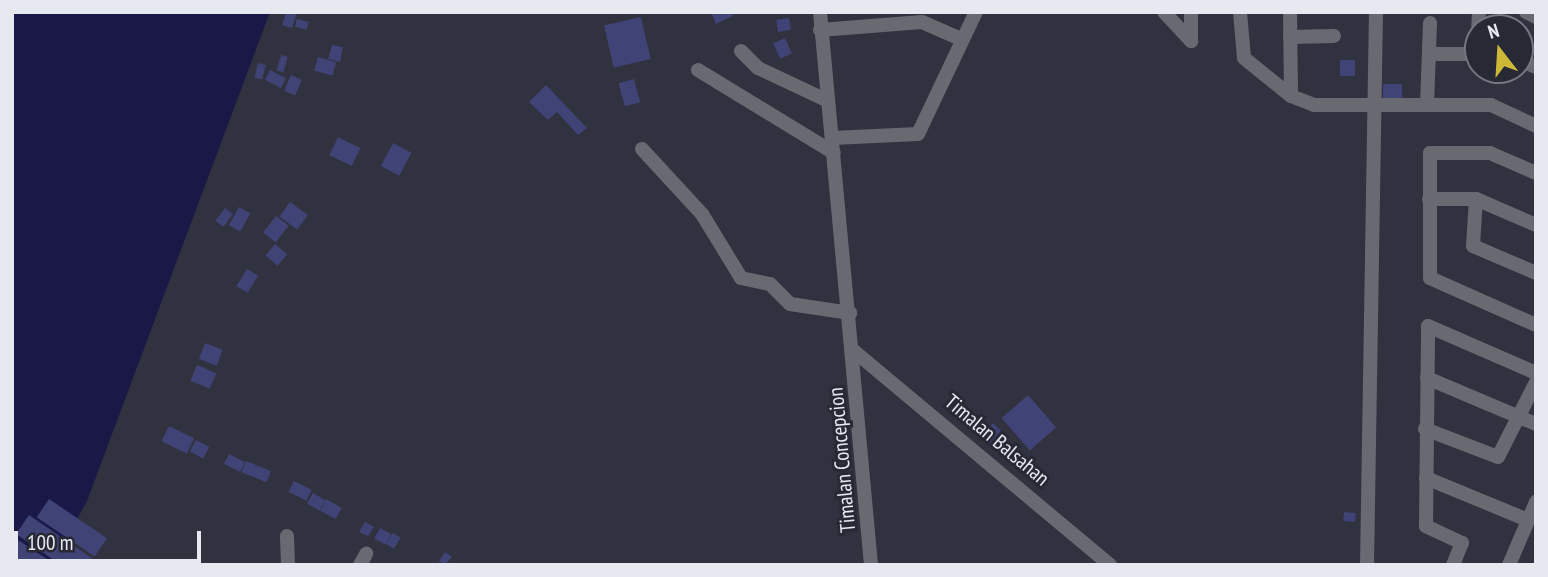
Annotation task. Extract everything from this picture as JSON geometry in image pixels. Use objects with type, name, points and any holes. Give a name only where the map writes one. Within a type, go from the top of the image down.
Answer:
[{"type":"street","name":"Timalan Concepcion","points":[[820,12],[854,351],[871,565]]},
{"type":"street","points":[[698,71],[833,146],[918,134],[976,12]]},
{"type":"street","points":[[1164,12],[1191,41],[1191,12]]},
{"type":"street","points":[[1240,12],[1244,58],[1291,96],[1314,105],[1491,105],[1536,126]]},
{"type":"street","points":[[1290,12],[1291,96]]},
{"type":"street","points":[[1367,565],[1376,12]]},
{"type":"street","points":[[1526,12],[1536,16]]},
{"type":"street","points":[[820,30],[923,17],[961,39]]},
{"type":"street","points":[[1427,105],[1430,23]]},
{"type":"street","points":[[1290,37],[1334,36]]},
{"type":"street","points":[[741,51],[758,68],[828,101]]},
{"type":"street","points":[[1430,54],[1464,54]]},
{"type":"street","points":[[642,149],[702,214],[741,278],[770,284],[790,304],[850,313]]},
{"type":"street","points":[[1536,173],[1490,153],[1430,153],[1430,278],[1536,325]]},
{"type":"street","points":[[1429,199],[1476,199],[1536,225]]},
{"type":"street","points":[[1476,199],[1473,246],[1536,273]]},
{"type":"street","points":[[1453,565],[1462,543],[1426,526],[1428,326],[1536,373]]},
{"type":"street","name":"Timalan Balsahan","points":[[854,351],[1110,565]]},
{"type":"street","points":[[1427,378],[1536,424]]},
{"type":"street","points":[[1425,429],[1498,457],[1536,382]]},
{"type":"street","points":[[1426,478],[1528,520]]},
{"type":"street","points":[[1509,565],[1536,502]]},
{"type":"street","points":[[287,536],[288,565]]},
{"type":"shaded area","points":[[12,12],[270,12],[87,501],[52,565],[12,565]]},
{"type":"building","points":[[286,12],[297,13],[292,28],[282,25]]},
{"type":"building","points":[[711,12],[731,12],[733,16],[716,24]]},
{"type":"building","points":[[641,17],[651,59],[614,67],[604,26]]},
{"type":"building","points":[[789,18],[791,30],[778,32],[776,20]]},
{"type":"building","points":[[297,19],[309,22],[307,30],[295,27]]},
{"type":"building","points":[[785,38],[792,54],[780,59],[773,43]]},
{"type":"building","points":[[332,45],[343,47],[340,62],[328,59]]},
{"type":"building","points":[[281,55],[288,57],[283,72],[277,70]]},
{"type":"building","points":[[318,57],[336,62],[332,76],[314,70]]},
{"type":"building","points":[[1340,60],[1355,60],[1355,76],[1340,76]]},
{"type":"building","points":[[258,63],[266,65],[262,79],[254,78]]},
{"type":"building","points":[[270,70],[286,78],[281,88],[265,80]]},
{"type":"building","points":[[291,75],[302,80],[295,95],[284,91]]},
{"type":"building","points":[[634,79],[640,102],[625,106],[619,83]]},
{"type":"building","points":[[1383,84],[1402,84],[1402,98],[1383,98]]},
{"type":"building","points":[[546,85],[587,128],[578,135],[557,112],[548,120],[529,102]]},
{"type":"building","points":[[338,137],[360,148],[352,166],[329,155]]},
{"type":"building","points":[[393,143],[412,153],[399,176],[381,166]]},
{"type":"building","points":[[290,202],[308,215],[297,229],[279,217]]},
{"type":"building","points":[[239,207],[250,213],[240,232],[229,225]]},
{"type":"building","points":[[225,208],[233,214],[223,227],[215,221]]},
{"type":"building","points":[[276,216],[289,226],[276,242],[263,233]]},
{"type":"building","points":[[275,244],[287,254],[278,266],[265,255]]},
{"type":"building","points":[[247,269],[258,276],[247,293],[236,286]]},
{"type":"building","points":[[205,343],[223,350],[217,366],[199,359]]},
{"type":"building","points":[[197,365],[216,373],[210,389],[190,381]]},
{"type":"building","points":[[1028,395],[1056,427],[1030,450],[1002,418]]},
{"type":"building","points":[[993,423],[1010,439],[998,451],[981,435]]},
{"type":"building","points":[[169,426],[194,438],[187,454],[162,441]]},
{"type":"building","points":[[196,440],[209,447],[203,459],[190,451]]},
{"type":"building","points":[[229,454],[245,462],[240,472],[224,464]]},
{"type":"building","points":[[246,461],[271,471],[267,482],[242,472]]},
{"type":"building","points":[[294,481],[312,490],[306,501],[289,492]]},
{"type":"building","points":[[313,493],[325,500],[319,510],[307,503]]},
{"type":"building","points":[[49,499],[107,538],[95,556],[37,517]]},
{"type":"building","points":[[326,499],[342,508],[335,519],[320,510]]},
{"type":"building","points":[[1344,512],[1356,513],[1355,522],[1343,521]]},
{"type":"building","points":[[29,515],[99,563],[61,565],[16,534]]},
{"type":"building","points":[[365,522],[374,527],[368,536],[359,532]]},
{"type":"building","points":[[380,528],[391,534],[386,545],[374,538]]},
{"type":"building","points":[[393,533],[401,538],[394,549],[386,544]]},
{"type":"building","points":[[12,536],[56,565],[12,561]]},
{"type":"building","points":[[445,552],[452,557],[444,565],[439,561]]}]
